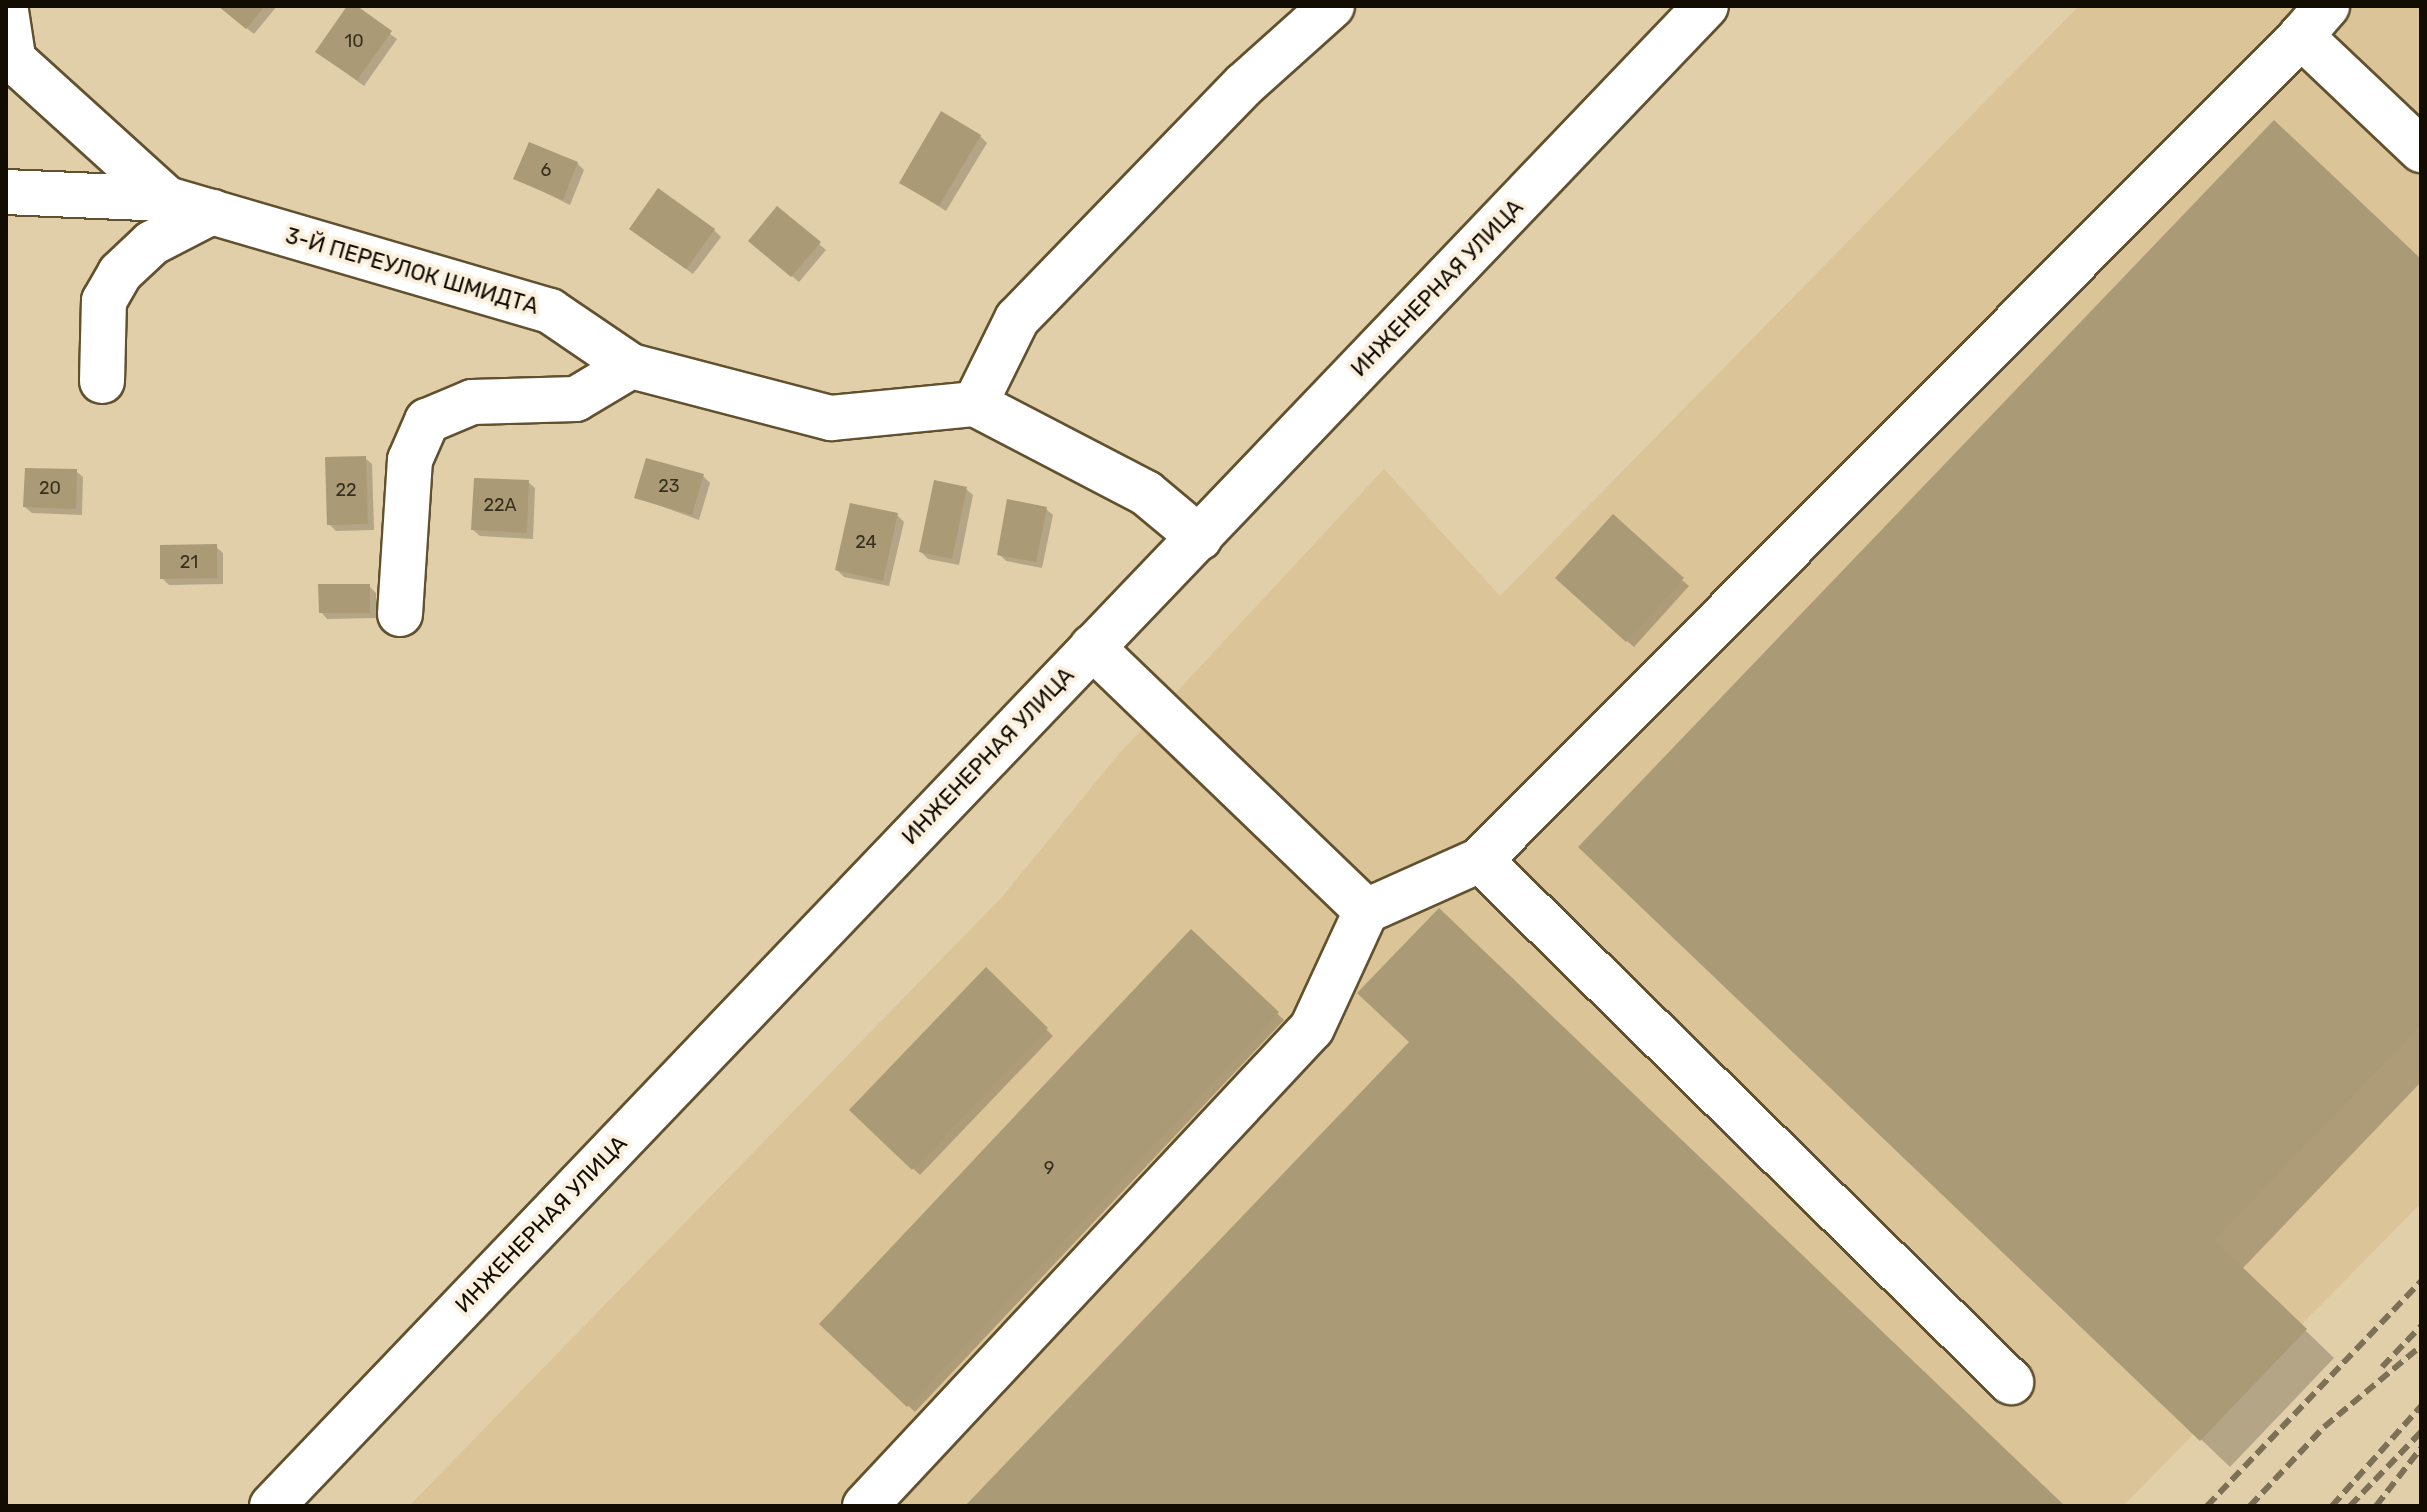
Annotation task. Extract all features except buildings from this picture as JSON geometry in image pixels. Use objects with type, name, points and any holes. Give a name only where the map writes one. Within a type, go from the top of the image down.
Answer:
[{"type":"street","points":[[1200,538],[1146,493],[975,404],[1017,319],[1245,84],[1332,6]]},
{"type":"street","name":"ИНЖЕНЕРНАЯ УЛИЦА","points":[[272,1506],[1706,6]]},
{"type":"street","points":[[6,11],[10,58]]},
{"type":"street","points":[[865,1506],[1312,1028],[1366,911],[1480,860],[2314,21],[2421,150]]},
{"type":"street","name":"3-Й ПЕРЕУЛОК ШМИДТА","points":[[10,58],[167,199],[550,311],[631,366],[831,418],[975,404]]},
{"type":"street","points":[[6,192],[167,199]]},
{"type":"street","points":[[102,381],[104,301],[120,273],[152,243],[212,212]]},
{"type":"street","points":[[400,614],[410,460],[427,421],[472,402],[576,399],[631,366]]},
{"type":"street","points":[[1092,647],[1366,911]]},
{"type":"street","points":[[1480,860],[2011,1382]]},
{"type":"shaded area","points":[[2079,6],[2421,6],[2421,1203],[2123,1506],[409,1506],[1003,896],[1117,756],[1384,469],[1500,596]]},
{"type":"railway","points":[[2207,1506],[2421,1281]]},
{"type":"railway","points":[[2382,1367],[2421,1326]]},
{"type":"railway","points":[[2250,1506],[2324,1427],[2421,1346]]},
{"type":"railway","points":[[2332,1506],[2421,1406]]},
{"type":"railway","points":[[2350,1506],[2421,1432]]},
{"type":"railway","points":[[2376,1506],[2421,1448]]}]
